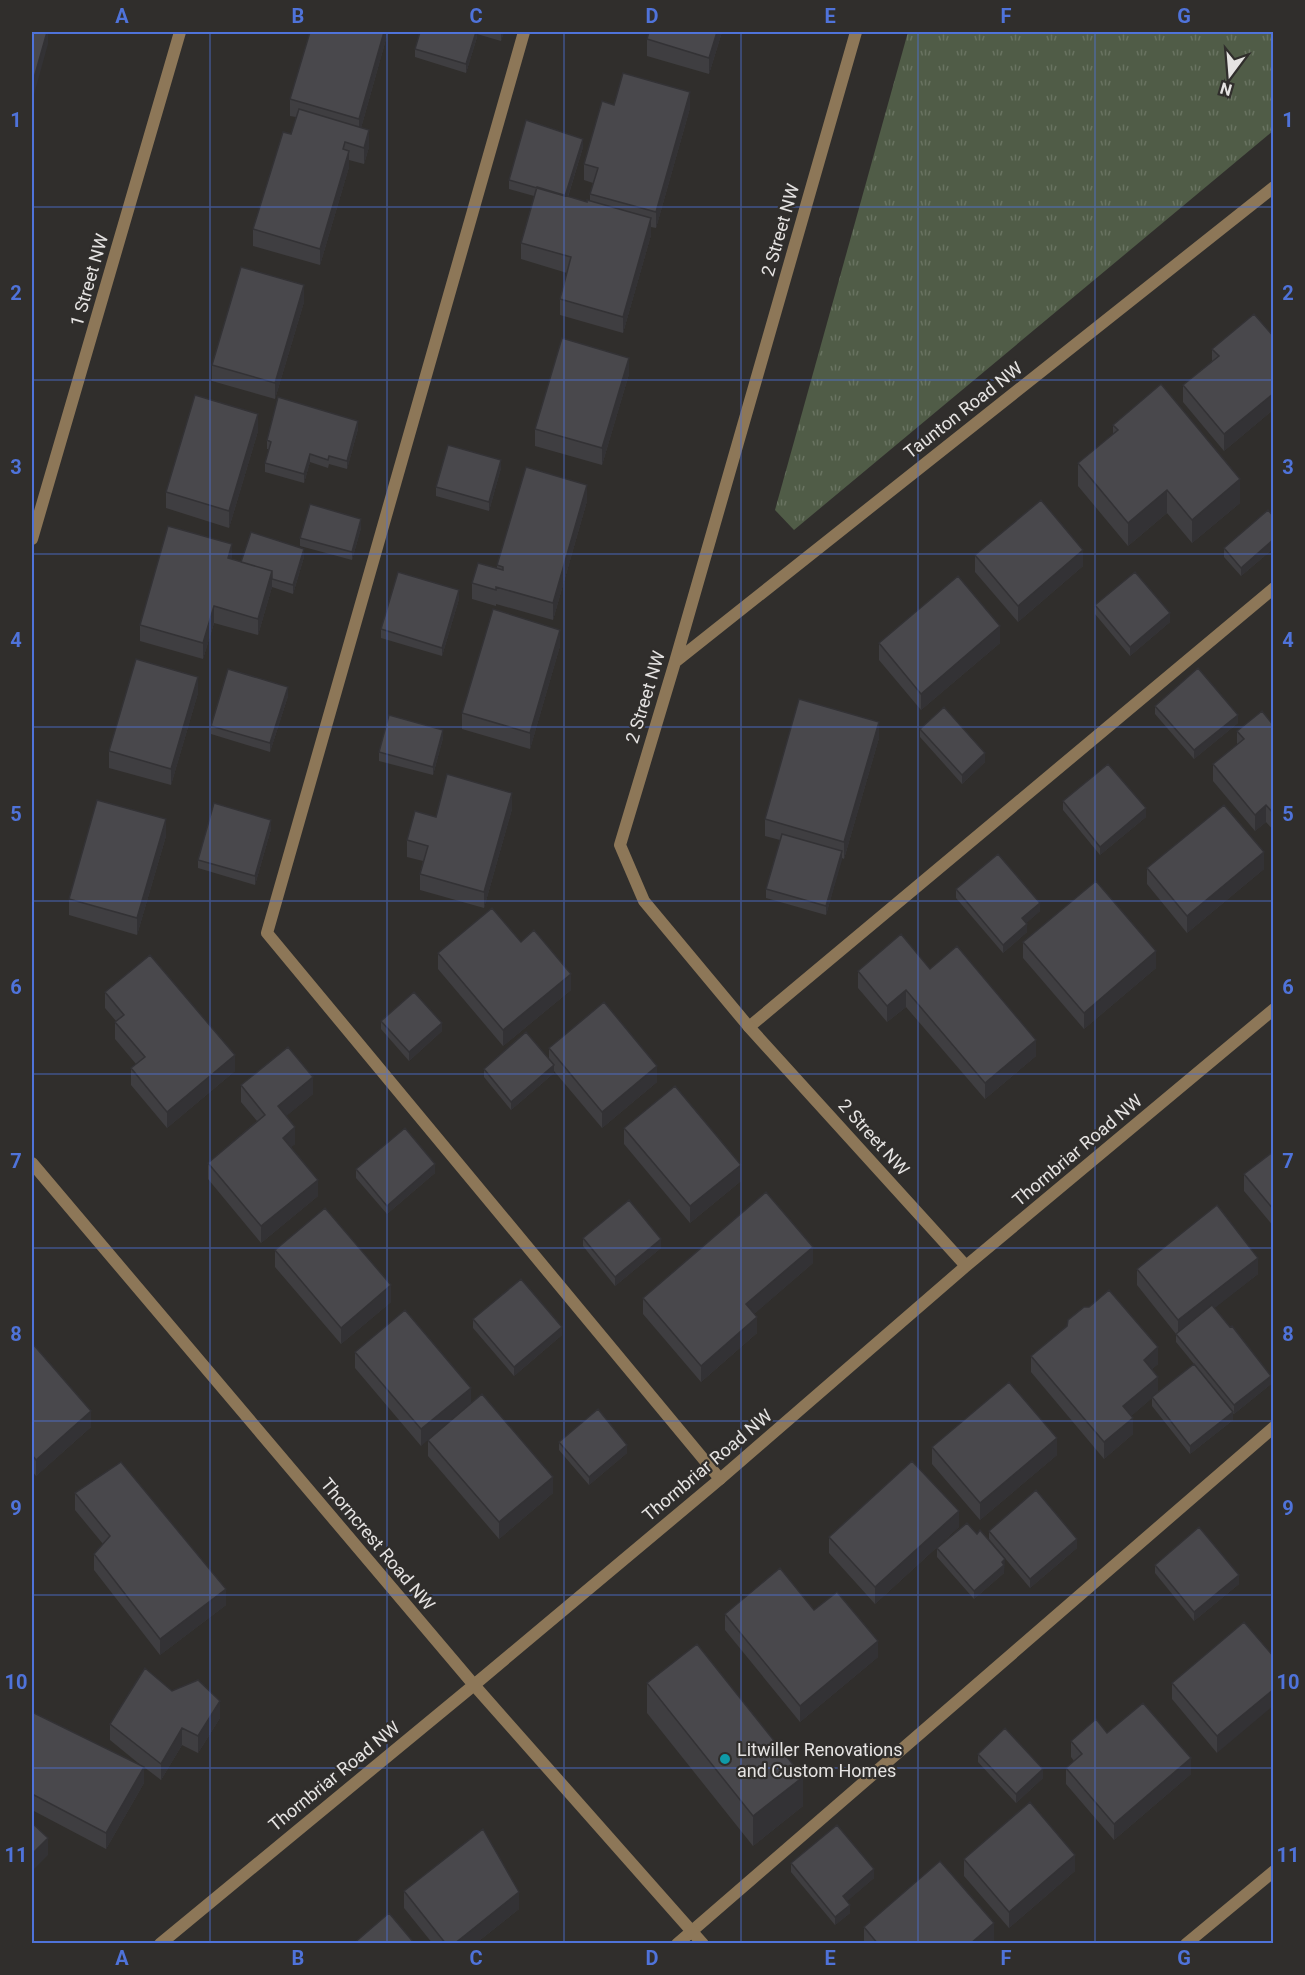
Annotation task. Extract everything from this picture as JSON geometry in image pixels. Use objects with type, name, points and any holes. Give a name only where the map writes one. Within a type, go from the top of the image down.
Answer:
[{"type":"street","name":"1 Street NW","points":[[32,539],[180,32]]},
{"type":"street","points":[[525,32],[267,933],[720,1479]]},
{"type":"street","name":"2 Street NW","points":[[856,32],[675,662],[620,845],[644,901],[749,1027],[966,1266]]},
{"type":"street","name":"Taunton Road NW","points":[[675,662],[1274,187]]},
{"type":"street","points":[[749,1027],[1274,588]]},
{"type":"street","name":"Thornbriar Road NW","points":[[160,1944],[720,1479],[966,1266],[1274,1009]]},
{"type":"street","name":"Thorncrest Road NW","points":[[32,1163],[474,1685],[703,1944]]},
{"type":"street","points":[[677,1944],[1274,1427]]},
{"type":"street","points":[[1186,1944],[1274,1871]]},
{"type":"green space","points":[[908,32],[1273,32],[1273,131],[794,530],[775,510]]},
{"type":"building","points":[[32,32],[47,32],[32,85]]},
{"type":"building","points":[[310,32],[384,32],[359,119],[290,99]]},
{"type":"building","points":[[420,32],[476,32],[466,64],[415,49]]},
{"type":"building","points":[[649,32],[717,32],[709,58],[647,39]]},
{"type":"building","points":[[623,73],[690,92],[656,212],[590,194],[598,168],[584,164],[602,101],[614,105]]},
{"type":"building","points":[[299,109],[369,130],[364,148],[345,142],[343,149],[349,151],[320,249],[253,229],[283,132],[291,134]]},
{"type":"building","points":[[526,120],[583,139],[565,196],[509,180]]},
{"type":"building","points":[[537,187],[651,218],[623,317],[560,299],[571,257],[521,243]]},
{"type":"building","points":[[241,267],[304,285],[275,383],[212,365]]},
{"type":"building","points":[[1254,314],[1274,337],[1274,393],[1224,434],[1183,385],[1219,356],[1212,349]]},
{"type":"building","points":[[562,338],[629,358],[602,448],[535,429]]},
{"type":"building","points":[[1161,384],[1240,479],[1192,520],[1167,490],[1128,523],[1078,463],[1118,430],[1113,425]]},
{"type":"building","points":[[195,395],[258,414],[229,511],[166,492]]},
{"type":"building","points":[[278,397],[358,421],[347,461],[329,456],[328,460],[310,454],[304,474],[265,463],[271,442],[267,440]]},
{"type":"building","points":[[448,445],[501,460],[489,502],[436,487]]},
{"type":"building","points":[[526,467],[587,485],[553,603],[496,587],[496,590],[472,583],[478,563],[503,570],[503,567],[497,565]]},
{"type":"building","points":[[1041,500],[1083,550],[1018,606],[975,555]]},
{"type":"building","points":[[310,504],[361,519],[352,552],[300,538]]},
{"type":"building","points":[[1268,510],[1274,517],[1274,539],[1241,568],[1224,548]]},
{"type":"building","points":[[168,526],[232,544],[228,558],[272,571],[258,619],[214,606],[203,643],[140,625]]},
{"type":"building","points":[[251,532],[304,549],[293,585],[272,579],[272,571],[241,562]]},
{"type":"building","points":[[398,572],[459,590],[442,648],[381,629]]},
{"type":"building","points":[[1135,572],[1170,613],[1130,647],[1095,605]]},
{"type":"building","points":[[958,576],[1000,626],[921,694],[879,643]]},
{"type":"building","points":[[493,609],[560,630],[530,733],[462,713]]},
{"type":"building","points":[[136,659],[198,677],[171,769],[109,751]]},
{"type":"building","points":[[1198,668],[1238,715],[1194,750],[1155,706]]},
{"type":"building","points":[[228,669],[288,687],[270,743],[211,726]]},
{"type":"building","points":[[799,699],[879,722],[844,842],[765,819]]},
{"type":"building","points":[[944,707],[985,753],[962,775],[920,729]]},
{"type":"building","points":[[1262,711],[1274,726],[1274,814],[1266,805],[1255,815],[1213,764],[1244,739],[1237,731]]},
{"type":"building","points":[[389,715],[443,730],[433,767],[379,752]]},
{"type":"building","points":[[1108,764],[1146,808],[1100,847],[1063,801]]},
{"type":"building","points":[[447,774],[512,793],[484,892],[420,874],[428,846],[407,840],[415,811],[436,817]]},
{"type":"building","points":[[97,800],[166,819],[137,918],[69,899]]},
{"type":"building","points":[[214,803],[271,820],[255,876],[198,860]]},
{"type":"building","points":[[1224,805],[1264,852],[1187,916],[1147,868]]},
{"type":"building","points":[[782,834],[842,851],[826,906],[766,889]]},
{"type":"building","points":[[998,854],[1040,903],[1022,918],[1027,924],[1003,945],[956,889]]},
{"type":"building","points":[[1096,881],[1156,951],[1084,1013],[1023,942]]},
{"type":"building","points":[[492,908],[521,942],[534,930],[571,974],[503,1030],[438,953]]},
{"type":"building","points":[[901,934],[930,969],[957,946],[1036,1040],[985,1083],[906,990],[887,1006],[858,971]]},
{"type":"building","points":[[150,955],[235,1055],[167,1112],[131,1068],[145,1057],[115,1022],[124,1015],[105,992]]},
{"type":"building","points":[[414,992],[442,1023],[409,1052],[381,1021]]},
{"type":"building","points":[[604,1002],[657,1066],[602,1112],[549,1048]]},
{"type":"building","points":[[526,1032],[554,1065],[511,1102],[484,1069]]},
{"type":"building","points":[[288,1047],[313,1077],[278,1106],[295,1127],[283,1138],[318,1180],[261,1226],[208,1163],[265,1115],[241,1085]]},
{"type":"building","points":[[675,1086],[741,1165],[690,1206],[624,1128]]},
{"type":"building","points":[[405,1128],[435,1164],[387,1206],[356,1169]]},
{"type":"building","points":[[1274,1151],[1274,1210],[1244,1174]]},
{"type":"building","points":[[766,1192],[813,1247],[746,1304],[757,1317],[701,1366],[643,1298]]},
{"type":"building","points":[[629,1200],[661,1239],[615,1277],[583,1238]]},
{"type":"building","points":[[1217,1205],[1258,1258],[1178,1320],[1137,1269]]},
{"type":"building","points":[[325,1208],[391,1285],[341,1328],[275,1250]]},
{"type":"building","points":[[521,1279],[562,1327],[514,1367],[473,1319]]},
{"type":"building","points":[[1109,1290],[1158,1347],[1144,1360],[1158,1377],[1123,1406],[1133,1418],[1104,1442],[1031,1356],[1067,1326],[1068,1320],[1084,1307],[1089,1307]]},
{"type":"building","points":[[1212,1305],[1230,1327],[1232,1326],[1271,1376],[1234,1405],[1176,1334]]},
{"type":"building","points":[[405,1310],[471,1388],[421,1429],[355,1352]]},
{"type":"building","points":[[32,1343],[91,1411],[36,1460],[32,1455]]},
{"type":"building","points":[[1194,1364],[1233,1412],[1190,1446],[1152,1397]]},
{"type":"building","points":[[1009,1382],[1057,1438],[980,1503],[932,1447]]},
{"type":"building","points":[[482,1394],[553,1477],[499,1522],[428,1440]]},
{"type":"building","points":[[598,1409],[627,1445],[589,1477],[559,1442]]},
{"type":"building","points":[[912,1461],[959,1511],[875,1587],[829,1537]]},
{"type":"building","points":[[121,1462],[226,1589],[160,1639],[94,1554],[110,1536],[75,1493]]},
{"type":"building","points":[[1036,1490],[1077,1539],[1030,1579],[989,1531]]},
{"type":"building","points":[[967,1523],[977,1534],[980,1530],[1005,1559],[1002,1562],[1004,1565],[974,1591],[937,1548]]},
{"type":"building","points":[[1199,1527],[1239,1575],[1194,1612],[1155,1565]]},
{"type":"building","points":[[780,1568],[814,1610],[837,1592],[878,1641],[800,1706],[725,1614]]},
{"type":"building","points":[[1244,1622],[1274,1657],[1274,1689],[1217,1736],[1172,1683]]},
{"type":"building","name":"Litwiller Renovations and Custom Homes","points":[[697,1644],[803,1777],[753,1816],[647,1683]]},
{"type":"building","points":[[145,1668],[172,1691],[198,1680],[220,1701],[198,1736],[182,1728],[161,1764],[110,1724]]},
{"type":"building","points":[[1143,1703],[1191,1758],[1114,1824],[1066,1768],[1082,1754],[1071,1741],[1096,1719],[1107,1733]]},
{"type":"building","points":[[32,1712],[144,1767],[106,1833],[32,1794]]},
{"type":"building","points":[[1005,1728],[1043,1769],[1016,1794],[978,1754]]},
{"type":"building","points":[[1030,1802],[1075,1855],[1009,1912],[964,1859]]},
{"type":"building","points":[[32,1823],[48,1838],[32,1854]]},
{"type":"building","points":[[837,1825],[874,1869],[843,1896],[850,1905],[835,1917],[791,1863]]},
{"type":"building","points":[[483,1829],[519,1892],[454,1944],[446,1944],[404,1891]]},
{"type":"building","points":[[940,1861],[994,1923],[970,1944],[878,1944],[864,1927]]},
{"type":"building","points":[[389,1913],[415,1944],[353,1944]]},
{"type":"place","name":"Litwiller Renovations and Custom Homes","points":[[725,1759]]}]
